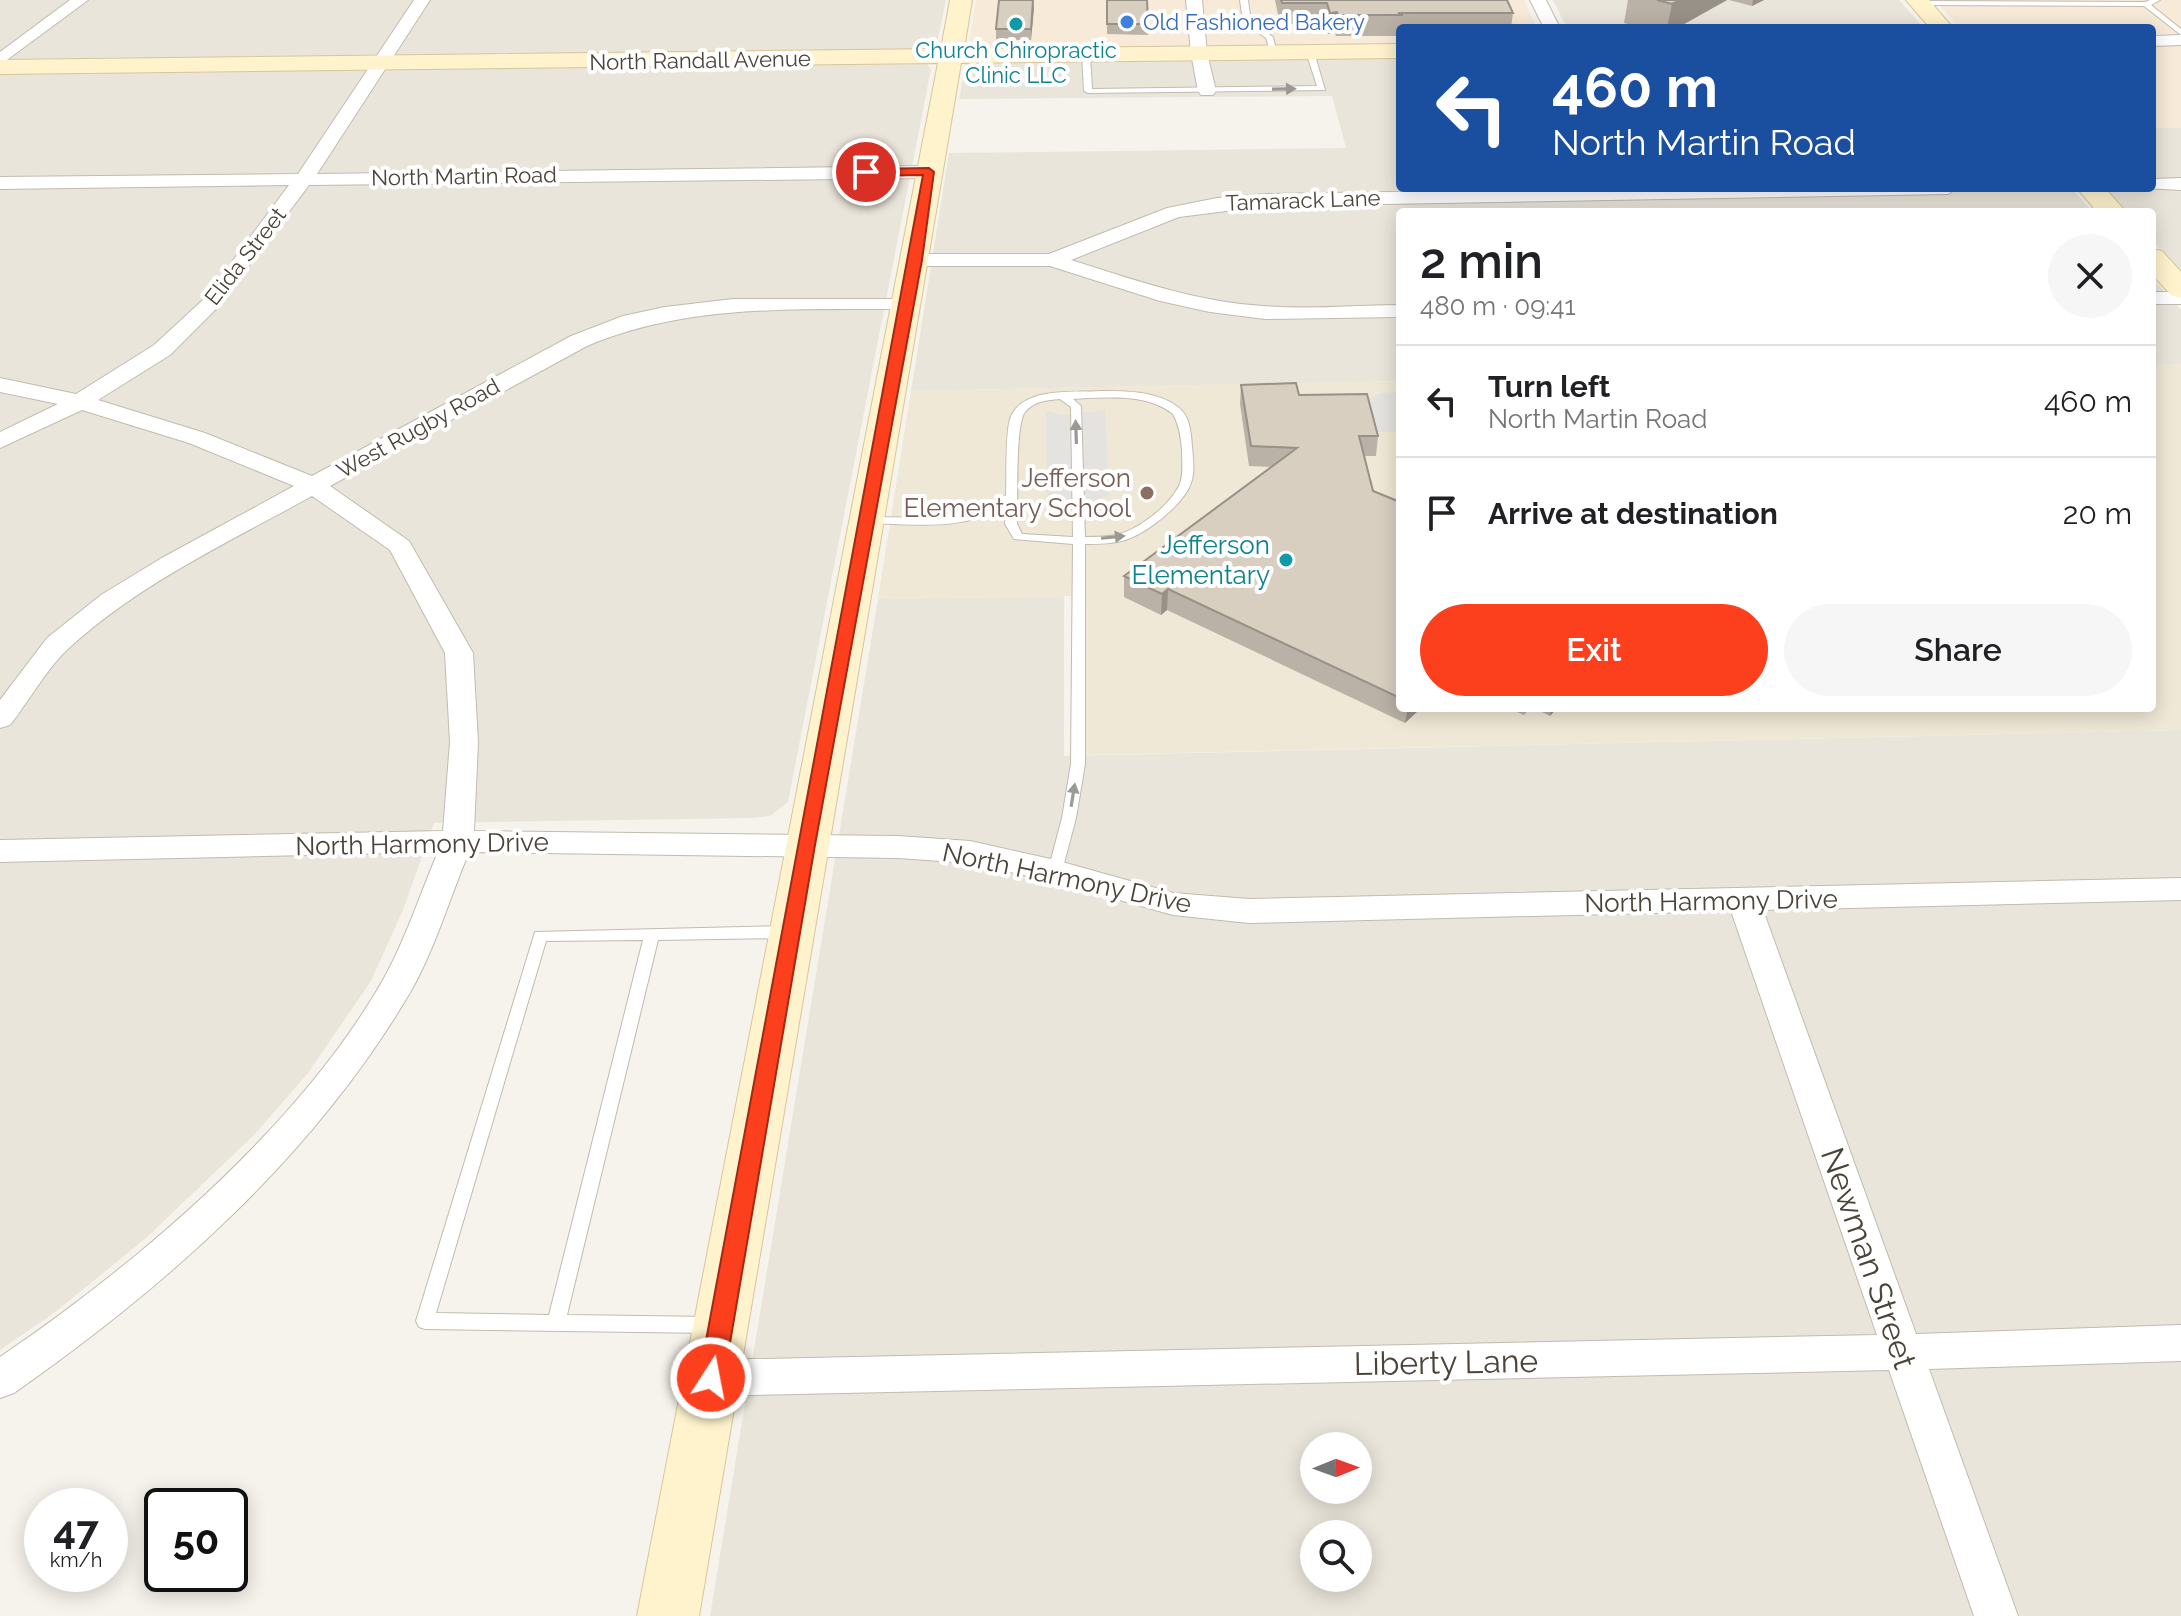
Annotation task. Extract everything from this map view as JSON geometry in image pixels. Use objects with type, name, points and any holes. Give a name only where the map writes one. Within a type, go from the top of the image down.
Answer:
[{"type":"main road","points":[[668,1616],[961,0]]},
{"type":"main road","points":[[1918,2],[1938,24]]},
{"type":"main road","name":"North Randall Avenue","points":[[0,67],[1396,51]]},
{"type":"main road","points":[[2094,192],[2108,208]]},
{"type":"main road","points":[[2156,261],[2181,289]]},
{"type":"street","points":[[0,60],[80,0]]},
{"type":"street","name":"Elida Street","points":[[0,441],[80,402],[162,350],[212,302],[305,177],[422,0]]},
{"type":"street","points":[[1194,0],[1199,53],[1207,91]]},
{"type":"street","points":[[1538,0],[1550,24]]},
{"type":"street","points":[[2156,41],[2181,40]]},
{"type":"street","name":"North Martin Road","points":[[0,183],[929,172]]},
{"type":"street","points":[[2156,185],[2181,184]]},
{"type":"street","name":"Tamarack Lane","points":[[1052,260],[1174,212],[1217,204],[1769,192]]},
{"type":"street","points":[[915,260],[1052,260],[1160,295],[1265,313],[1396,311]]},
{"type":"street","points":[[2156,298],[2181,298]]},
{"type":"street","name":"West Rugby Road","points":[[0,719],[57,644],[110,601],[169,564],[579,341],[629,321],[685,310],[738,304],[906,303]]},
{"type":"street","points":[[0,385],[80,402],[197,438],[313,485],[400,546],[459,653],[464,742],[458,841],[398,984],[341,1070],[270,1153],[189,1231],[84,1322],[0,1380]]},
{"type":"street","name":"North Harmony Drive","points":[[0,851],[458,841],[806,845],[970,852],[1055,871],[1173,904],[1249,911],[2181,889]]},
{"type":"street","name":"Newman Street","points":[[1743,900],[1996,1616]]},
{"type":"street","name":"Liberty Lane","points":[[711,1378],[2181,1343]]},
{"type":"lane","points":[[1244,0],[1247,22],[1269,37],[1274,52]]},
{"type":"lane","points":[[1918,2],[2146,4],[2156,0]]},
{"type":"lane","points":[[2146,4],[2181,33]]},
{"type":"lane","points":[[1086,55],[1088,91],[1322,88],[1310,52]]},
{"type":"lane","points":[[1055,871],[1069,818],[1078,764],[1076,406],[1062,396]]},
{"type":"lane","points":[[1062,396],[1126,396],[1157,400],[1179,413],[1183,423],[1188,472],[1186,485],[1176,497],[1130,534],[1118,538],[1018,537],[1011,524],[1018,412],[1042,397],[1062,396]]},
{"type":"lane","points":[[866,520],[963,519],[994,510],[1012,496]]},
{"type":"lane","points":[[721,1325],[425,1321],[540,936],[791,932]]},
{"type":"lane","points":[[556,1322],[652,934]]},
{"type":"shaded area","points":[[0,0],[946,0],[937,43],[931,50],[0,63]]},
{"type":"shaded area","points":[[976,0],[1524,0],[1535,24],[1396,24],[1396,45],[977,50],[969,44]]},
{"type":"shaded area","points":[[1553,0],[1899,0],[1920,24],[1565,24]]},
{"type":"shaded area","points":[[1935,0],[2181,0],[2181,34],[2156,34],[2156,24],[1956,24]]},
{"type":"shaded area","points":[[2156,45],[2181,45],[2181,128],[2156,128]]},
{"type":"shaded area","points":[[1396,57],[1396,192],[2075,192],[2089,208],[1396,208],[1396,381],[911,391],[949,153],[1346,148],[1332,96],[959,99],[966,64]]},
{"type":"shaded area","points":[[927,64],[931,69],[788,802],[770,816],[751,818],[434,823],[403,910],[371,981],[308,1073],[255,1134],[146,1238],[54,1313],[0,1350],[0,74]]},
{"type":"shaded area","points":[[2156,128],[2181,128],[2181,272],[2156,245],[2156,208],[2121,208],[2107,192],[2156,192]]},
{"type":"shaded area","points":[[2156,282],[2181,310],[2181,364],[2156,365]]},
{"type":"shaded area","name":"Jefferson Elementary School","points":[[2181,364],[2181,730],[1083,755],[1079,596],[878,599],[911,391],[1396,381],[1396,712],[2156,712],[2156,365]]},
{"type":"shaded area","points":[[1396,392],[1396,432],[1371,432],[1360,404],[1380,393]]},
{"type":"shaded area","points":[[1105,410],[1109,495],[1090,503],[1065,503],[1047,498],[1046,411],[1064,415]]},
{"type":"shaded area","points":[[1064,596],[1064,756],[2181,730],[2181,1616],[710,1616],[878,599]]},
{"type":"building","name":"Church Chiropractic Clinic LLC","points":[[999,0],[1033,0],[1031,29],[996,29]]},
{"type":"building","points":[[1107,0],[1147,0],[1148,24],[1107,24]]},
{"type":"building","points":[[1281,0],[1507,0],[1513,13],[1338,15],[1337,12],[1330,13],[1327,3],[1282,3]]},
{"type":"building","points":[[1657,0],[1680,0],[1672,4]]},
{"type":"building","name":"Jefferson Elementary","points":[[1296,383],[1299,395],[1367,394],[1378,436],[1359,436],[1373,491],[1396,500],[1396,696],[1168,589],[1162,594],[1124,576],[1297,448],[1251,446],[1241,385]]},
{"type":"place","name":"Old Fashioned Bakery","points":[[1127,22]]},
{"type":"place","name":"Church Chiropractic Clinic LLC","points":[[1016,24]]},
{"type":"place","name":"Jefferson Elementary School","points":[[1147,493]]},
{"type":"place","name":"Jefferson Elementary","points":[[1286,560]]},
{"type":"route","points":[[711,1378],[929,172],[866,172]]}]
